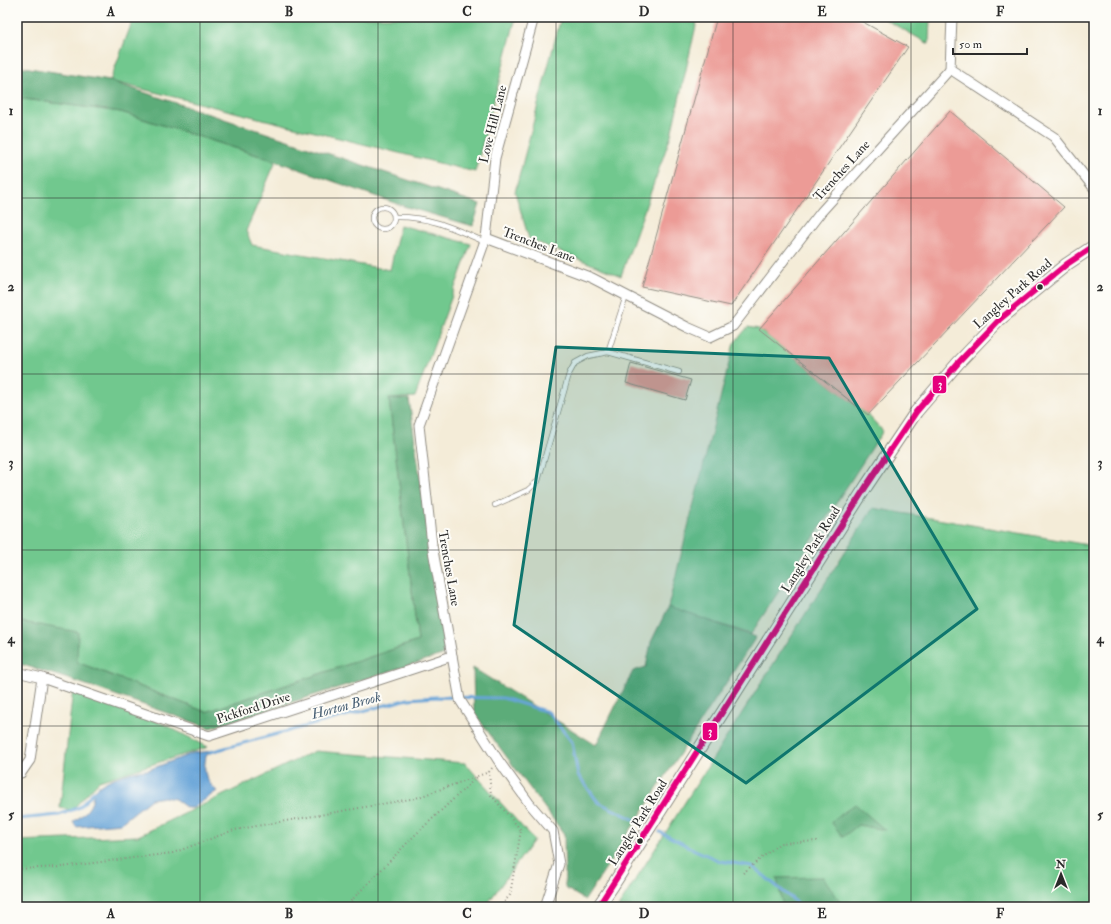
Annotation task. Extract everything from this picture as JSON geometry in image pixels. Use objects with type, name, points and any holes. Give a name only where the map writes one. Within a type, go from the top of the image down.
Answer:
[{"type":"main road","name":"Langley Park Road","points":[[598,907],[618,878],[867,485],[916,412],[958,363],[1000,319],[1067,264],[1094,246]]},
{"type":"street","name":"Love Hill Lane","points":[[486,240],[495,158],[534,17]]},
{"type":"street","points":[[952,17],[950,70],[1054,137],[1094,188]]},
{"type":"street","name":"Trenches Lane","points":[[549,907],[546,904],[559,864],[553,831],[529,803],[498,760],[460,697],[432,545],[419,425],[486,240],[592,278],[687,327],[710,337],[733,326],[821,212],[950,70]]},
{"type":"street","name":"Pickford Drive","points":[[17,672],[42,678],[209,736],[452,656]]},
{"type":"street","points":[[17,774],[21,773],[30,760],[42,678]]},
{"type":"lane","points":[[385,207],[391,210],[394,217],[394,221],[390,227],[383,229],[379,229],[374,224],[372,218],[374,211],[377,208],[385,207]]},
{"type":"lane","points":[[394,217],[411,216],[433,221],[486,240]]},
{"type":"lane","points":[[608,352],[626,296]]},
{"type":"lane","points":[[495,504],[528,490],[538,481],[569,374],[574,363],[588,356],[608,352],[678,372]]},
{"type":"path","points":[[17,869],[61,867],[173,853],[234,830],[416,798],[489,772],[498,760]]},
{"type":"path","points":[[489,772],[491,795],[521,830],[510,895],[500,907]]},
{"type":"path","points":[[345,907],[414,836],[478,776]]},
{"type":"path","points":[[743,873],[780,843],[817,841]]},
{"type":"highlighted area","points":[[556,347],[829,358],[977,609],[746,783],[514,625]]},
{"type":"green space","points":[[134,17],[516,17],[475,172],[110,81]]},
{"type":"green space","points":[[561,17],[698,17],[671,135],[621,276],[529,239],[515,192]]},
{"type":"green space","points":[[881,17],[930,17],[929,44]]},
{"type":"green space","points":[[17,66],[110,81],[480,204],[473,226],[403,206],[276,161],[121,112],[17,98]]},
{"type":"green space","points":[[17,98],[121,112],[276,161],[246,231],[252,245],[390,270],[400,225],[471,244],[415,397],[389,399],[418,641],[206,712],[76,662],[17,621]]},
{"type":"green space","points":[[748,327],[759,329],[868,415],[883,431],[751,634],[668,607],[734,343]]},
{"type":"green space","points":[[389,399],[409,399],[445,654],[210,728],[75,681],[17,663],[17,621],[78,632],[77,662],[206,712],[418,641]]},
{"type":"green space","points":[[873,508],[1094,546],[1094,907],[618,907]]},
{"type":"green space","points":[[668,607],[756,637],[585,900],[565,888],[564,834],[474,713],[473,668],[596,745],[633,671],[646,667],[651,642]]},
{"type":"green space","points":[[73,689],[163,724],[208,747],[99,781],[72,810],[60,808]]},
{"type":"green space","points":[[315,751],[465,763],[534,840],[485,907],[17,907],[17,841],[138,836]]},
{"type":"green space","points":[[855,804],[885,830],[858,825],[843,837],[831,822]]},
{"type":"green space","points":[[823,877],[844,907],[783,907],[777,878]]},
{"type":"green space","points":[[975,902],[962,907],[847,907]]},
{"type":"water","points":[[212,751],[206,756],[205,771],[207,779],[217,791],[193,808],[187,808],[175,799],[164,797],[151,799],[121,823],[76,827],[73,822],[90,807],[94,792],[110,780],[118,776],[148,770],[193,753]]},
{"type":"building","points":[[717,17],[854,17],[908,47],[731,306],[642,287]]},
{"type":"building","points":[[950,111],[1064,207],[868,415],[759,329]]},
{"type":"building","points":[[631,363],[691,380],[685,400],[626,383]]},
{"type":"waterway","name":"Horton Brook","points":[[210,752],[408,699],[436,697],[503,698],[548,712],[572,742],[578,775],[598,802],[639,822]]},
{"type":"waterway","name":"Horton Brook","points":[[17,819],[59,815],[80,807],[94,791],[96,793]]},
{"type":"waterway","name":"Horton Brook","points":[[660,832],[720,861],[752,866],[802,907]]},
{"type":"transit line","name":"3","points":[[598,907],[867,485],[916,412],[958,363],[1000,319],[1067,264],[1094,246]]}]
